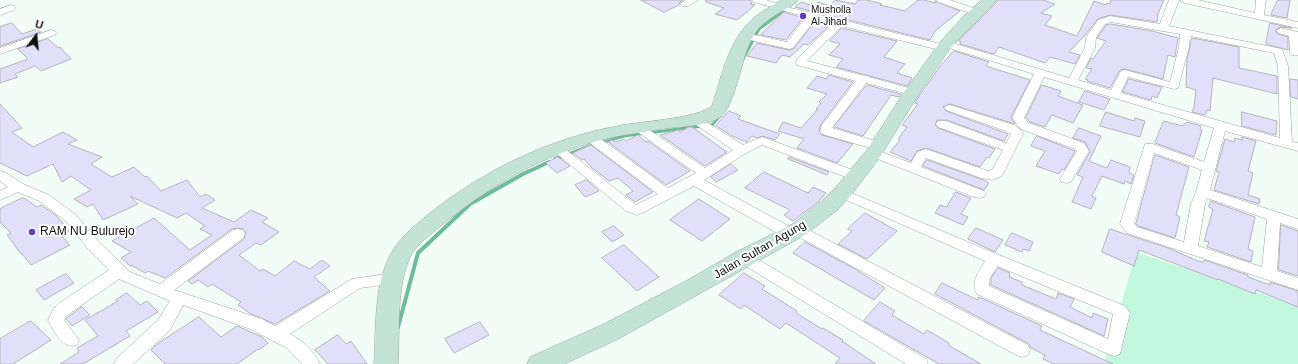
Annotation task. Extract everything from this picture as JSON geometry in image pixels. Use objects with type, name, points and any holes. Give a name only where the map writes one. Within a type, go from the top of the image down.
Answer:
[{"type":"street","points":[[757,0],[785,6],[841,22],[945,46],[1298,147]]},
{"type":"street","points":[[941,0],[983,6]]},
{"type":"street","points":[[1163,28],[1174,0]]},
{"type":"street","points":[[1184,0],[1259,16],[1297,31]]},
{"type":"street","points":[[1259,16],[1261,0]]},
{"type":"street","points":[[386,364],[393,279],[401,254],[406,246],[451,206],[506,173],[556,148],[590,137],[638,128],[696,120],[709,116],[720,108],[740,49],[752,27],[785,6]]},
{"type":"street","name":"Jalan Sultan Agung","points":[[539,364],[610,332],[694,287],[744,258],[795,232],[842,193],[876,150],[912,92],[945,46],[983,6]]},
{"type":"street","points":[[0,12],[11,8]]},
{"type":"street","points":[[746,36],[789,46],[813,15]]},
{"type":"street","points":[[1072,82],[1090,48],[1092,37],[1101,22],[1110,19],[1185,32],[1278,51],[1283,66],[1286,144]]},
{"type":"street","points":[[841,22],[801,61],[801,63],[864,78],[912,92]]},
{"type":"street","points":[[1281,31],[1297,31]]},
{"type":"street","points":[[1295,53],[1297,31]]},
{"type":"street","points":[[1114,95],[1125,73],[1174,86],[1184,47],[1185,32]]},
{"type":"street","points":[[0,51],[51,33]]},
{"type":"street","points":[[1040,72],[1018,118],[1025,126],[1082,148],[1083,151],[1066,179]]},
{"type":"street","points":[[864,78],[826,128],[826,131],[876,150],[914,168],[979,194]]},
{"type":"street","points":[[914,168],[922,155],[926,153],[986,175],[992,176],[997,173],[1017,134],[1015,131],[950,108]]},
{"type":"street","points":[[696,120],[742,150]]},
{"type":"street","points":[[942,124],[1009,148]]},
{"type":"street","points":[[1190,250],[1198,204],[1203,192],[1218,132],[1221,126]]},
{"type":"street","points":[[638,128],[699,176],[795,232],[1022,350]]},
{"type":"street","points":[[590,137],[667,194]]},
{"type":"street","points":[[556,148],[634,210],[641,210],[742,150],[762,141],[856,176]]},
{"type":"street","points":[[1209,168],[1149,147],[1127,224],[1132,230],[1298,284]]},
{"type":"street","points":[[0,175],[18,187],[44,198],[72,218],[93,245],[118,271],[125,276],[179,298],[256,324],[293,343],[312,364]]},
{"type":"street","points":[[0,196],[18,187]]},
{"type":"street","points":[[1203,192],[1298,224]]},
{"type":"street","points":[[842,193],[994,259],[1119,310],[1122,313],[1114,349],[982,290],[981,287],[983,278],[994,259]]},
{"type":"street","points":[[1269,275],[1274,216]]},
{"type":"street","points":[[162,291],[238,234]]},
{"type":"street","points":[[744,258],[920,364]]},
{"type":"street","points":[[71,340],[63,332],[56,320],[60,312],[118,271]]},
{"type":"street","points":[[276,334],[357,283],[393,279]]},
{"type":"street","points":[[122,364],[164,325],[179,298]]},
{"type":"green space","points":[[1136,252],[1298,306],[1298,364],[1104,364]]},
{"type":"building","points":[[641,0],[683,0],[679,3],[679,5],[664,12]]},
{"type":"building","points":[[706,0],[750,0],[752,3],[750,4],[755,5],[737,20],[715,14],[724,8],[706,2]]},
{"type":"building","points":[[835,0],[855,4],[858,0],[867,0],[905,11],[918,0],[924,0],[935,3],[935,1],[960,11],[935,31],[930,40],[795,7],[801,2],[813,6],[818,2],[830,6]]},
{"type":"building","points":[[999,0],[1043,0],[1055,4],[1041,13],[1052,16],[1045,25],[1077,36],[1094,1],[1106,5],[1107,3],[1110,4],[1111,0],[1164,0],[1157,16],[1157,22],[1110,15],[1098,19],[1069,52],[1080,55],[1075,64],[1050,57],[1045,63],[999,47],[994,54],[960,44],[961,42],[959,41]]},
{"type":"building","points":[[1278,0],[1290,0],[1287,18],[1271,15]]},
{"type":"building","points":[[784,12],[803,18],[786,40],[761,35]]},
{"type":"building","points":[[816,21],[830,25],[808,45],[804,44],[790,57],[782,55],[776,63],[747,56],[757,43],[789,50],[793,49]]},
{"type":"building","points":[[12,23],[22,34],[37,29],[41,32],[0,46],[0,27]]},
{"type":"building","points":[[1270,23],[1292,28],[1280,27],[1275,31],[1278,34],[1288,37],[1288,50],[1266,44]]},
{"type":"building","points":[[1111,24],[1152,31],[1178,38],[1175,57],[1168,55],[1163,79],[1125,69],[1120,70],[1110,88],[1087,81],[1088,80],[1085,79],[1092,69],[1086,68],[1091,58],[1093,59],[1106,41],[1097,38],[1106,25]]},
{"type":"building","points":[[842,28],[897,41],[884,57],[905,64],[897,73],[912,78],[907,86],[836,67],[843,59],[829,55],[840,44],[830,41]]},
{"type":"building","points":[[1192,38],[1239,47],[1239,68],[1277,76],[1277,94],[1213,78],[1210,111],[1207,110],[1205,115],[1192,112],[1196,90],[1186,87],[1187,60]]},
{"type":"building","points":[[48,39],[59,48],[60,47],[71,59],[41,71],[35,66],[15,74],[18,77],[0,83],[0,69],[28,59],[18,49]]},
{"type":"building","points":[[954,51],[989,62],[986,66],[1030,80],[1011,117],[1015,124],[950,104],[943,107],[946,111],[1008,134],[1004,141],[947,120],[937,120],[935,125],[938,128],[995,149],[980,167],[926,148],[917,151],[911,161],[890,152],[900,140],[898,139],[907,127],[902,125],[918,104],[915,103],[921,93],[941,65]]},
{"type":"building","points":[[829,75],[853,82],[821,124],[819,131],[822,135],[853,144],[837,163],[797,148],[804,139],[778,131],[783,122],[801,128],[818,109],[816,109],[821,103],[819,102],[827,94],[807,88],[817,76],[826,79]]},
{"type":"building","points":[[1129,79],[1162,87],[1157,98],[1152,96],[1151,100],[1123,92]]},
{"type":"building","points":[[1290,79],[1298,80],[1298,99],[1291,97]]},
{"type":"building","points":[[867,85],[901,94],[899,97],[891,95],[863,136],[834,127]]},
{"type":"building","points":[[1042,85],[1061,91],[1058,96],[1083,105],[1073,123],[1052,115],[1045,127],[1030,122],[1026,118]]},
{"type":"building","points":[[1085,91],[1110,99],[1104,110],[1079,102]]},
{"type":"building","points":[[0,104],[22,128],[12,132],[33,147],[63,132],[77,140],[68,144],[102,157],[91,164],[112,177],[134,167],[145,177],[147,176],[161,191],[187,180],[200,197],[206,194],[215,200],[202,208],[234,222],[251,210],[268,218],[262,222],[279,232],[261,245],[256,243],[239,255],[260,271],[263,269],[275,276],[294,261],[310,269],[322,260],[330,266],[314,277],[330,291],[275,324],[251,314],[238,305],[241,302],[212,284],[208,287],[198,280],[192,284],[188,281],[244,239],[246,233],[243,229],[238,228],[232,229],[165,278],[148,271],[145,273],[131,265],[130,266],[121,258],[131,252],[112,241],[154,218],[190,250],[212,235],[200,229],[205,226],[186,213],[177,218],[130,196],[138,204],[103,220],[93,204],[87,207],[74,199],[91,190],[71,176],[62,182],[53,164],[27,176],[0,163]]},
{"type":"building","points":[[729,111],[741,116],[738,119],[780,134],[775,140],[763,136],[757,138],[752,136],[747,142],[732,136],[716,126]]},
{"type":"building","points":[[1106,112],[1134,121],[1135,118],[1145,121],[1140,137],[1100,126]]},
{"type":"building","points":[[1242,112],[1277,121],[1276,135],[1242,126]]},
{"type":"building","points":[[1164,121],[1182,126],[1187,122],[1201,126],[1200,129],[1202,130],[1194,157],[1155,143]]},
{"type":"building","points":[[692,127],[727,152],[705,166],[660,135],[678,130],[680,132]]},
{"type":"building","points":[[1079,128],[1101,136],[1089,161],[1107,168],[1111,160],[1130,167],[1129,173],[1134,175],[1131,184],[1125,181],[1124,184],[1102,176],[1092,196],[1096,198],[1091,209],[1072,202],[1083,177],[1077,175],[1090,152],[1085,142],[1073,138]]},
{"type":"building","points":[[638,135],[646,142],[648,141],[690,171],[666,185],[608,142],[612,140],[616,142],[623,139],[626,141]]},
{"type":"building","points":[[1037,136],[1075,151],[1064,170],[1062,169],[1059,174],[1036,166],[1045,151],[1031,146]]},
{"type":"building","points":[[1242,137],[1256,141],[1248,171],[1253,173],[1248,195],[1260,199],[1259,204],[1214,190],[1219,172],[1216,171],[1225,139],[1234,142],[1235,138],[1242,140]]},
{"type":"building","points":[[591,145],[653,192],[635,202],[626,195],[633,191],[618,178],[609,181],[592,168],[584,159],[582,160],[573,153]]},
{"type":"building","points":[[1155,155],[1189,167],[1176,215],[1180,217],[1175,238],[1138,226],[1136,224]]},
{"type":"building","points":[[558,157],[570,166],[557,173],[546,163]]},
{"type":"building","points":[[789,157],[829,172],[827,175],[788,159]]},
{"type":"building","points":[[927,160],[989,183],[984,190],[923,166]]},
{"type":"building","points":[[731,164],[738,170],[716,182],[711,177]]},
{"type":"building","points":[[764,172],[808,193],[813,187],[826,193],[818,202],[793,221],[784,215],[790,210],[745,188]]},
{"type":"building","points":[[587,180],[599,191],[585,197],[575,185]]},
{"type":"building","points":[[956,192],[971,198],[961,214],[968,217],[963,225],[935,213],[940,205],[946,207]]},
{"type":"building","points":[[22,198],[37,207],[41,205],[57,216],[69,231],[61,235],[70,245],[31,265],[7,235],[11,233],[0,222],[0,209]]},
{"type":"building","points":[[699,199],[730,219],[702,241],[670,220]]},
{"type":"building","points":[[1211,201],[1255,217],[1248,249],[1253,251],[1251,262],[1207,247],[1209,242],[1204,241],[1213,209],[1209,207]]},
{"type":"building","points":[[865,213],[897,231],[867,259],[838,244],[852,231],[848,229]]},
{"type":"building","points":[[1281,225],[1298,231],[1298,276],[1279,270]]},
{"type":"building","points":[[614,226],[624,235],[612,242],[602,232]]},
{"type":"building","points":[[976,228],[1003,240],[995,252],[968,239]]},
{"type":"building","points":[[1110,229],[1171,249],[1198,261],[1203,262],[1204,260],[1248,275],[1248,277],[1270,285],[1270,282],[1298,291],[1298,307],[1256,290],[1255,294],[1139,250],[1134,266],[1102,252]]},
{"type":"building","points":[[1012,233],[1033,242],[1029,251],[1023,249],[1022,252],[1005,245]]},
{"type":"building","points":[[805,242],[855,269],[885,288],[874,300],[793,253]]},
{"type":"building","points":[[624,245],[659,277],[637,291],[602,258]]},
{"type":"building","points":[[998,268],[1010,273],[1009,277],[1022,282],[1022,285],[1056,299],[1058,293],[1074,299],[1070,307],[1092,318],[1093,313],[1108,319],[1104,336],[991,285],[991,278]]},
{"type":"building","points":[[744,273],[765,286],[762,289],[797,311],[796,313],[843,340],[842,341],[876,364],[835,364],[840,358],[786,323],[780,329],[744,305],[741,309],[719,295]]},
{"type":"building","points":[[66,274],[74,283],[44,300],[36,290]]},
{"type":"building","points":[[942,283],[978,300],[979,297],[1042,326],[1040,330],[1113,364],[1053,364],[1043,359],[1045,355],[1031,348],[1029,344],[935,294]]},
{"type":"building","points":[[127,293],[140,305],[147,301],[158,312],[126,331],[130,336],[83,364],[60,364],[79,352],[77,348],[98,336],[85,320],[118,301],[116,300]]},
{"type":"building","points":[[880,302],[895,311],[892,315],[924,334],[927,330],[949,343],[948,345],[981,364],[939,364],[864,321]]},
{"type":"building","points":[[82,307],[90,315],[72,326],[66,319]]},
{"type":"building","points":[[199,317],[221,337],[237,326],[262,337],[268,343],[237,364],[165,364],[151,350],[157,344]]},
{"type":"building","points":[[31,321],[51,340],[13,364],[0,364],[0,339]]},
{"type":"building","points":[[480,322],[489,335],[454,353],[445,339]]},
{"type":"building","points":[[338,335],[346,344],[351,341],[367,364],[328,364],[315,350]]},
{"type":"waterway","points":[[743,59],[759,29],[786,9]]},
{"type":"waterway","points":[[708,125],[712,125],[720,116]]},
{"type":"waterway","points":[[600,143],[624,136],[702,126]]},
{"type":"waterway","points":[[563,156],[592,145]]},
{"type":"waterway","points":[[555,159],[565,155]]},
{"type":"waterway","points":[[398,327],[418,253],[470,204],[523,174],[549,162]]},
{"type":"place","name":"Musholla Al-Jihad","points":[[803,16]]},
{"type":"place","name":"RAM NU Bulurejo","points":[[32,232]]}]
